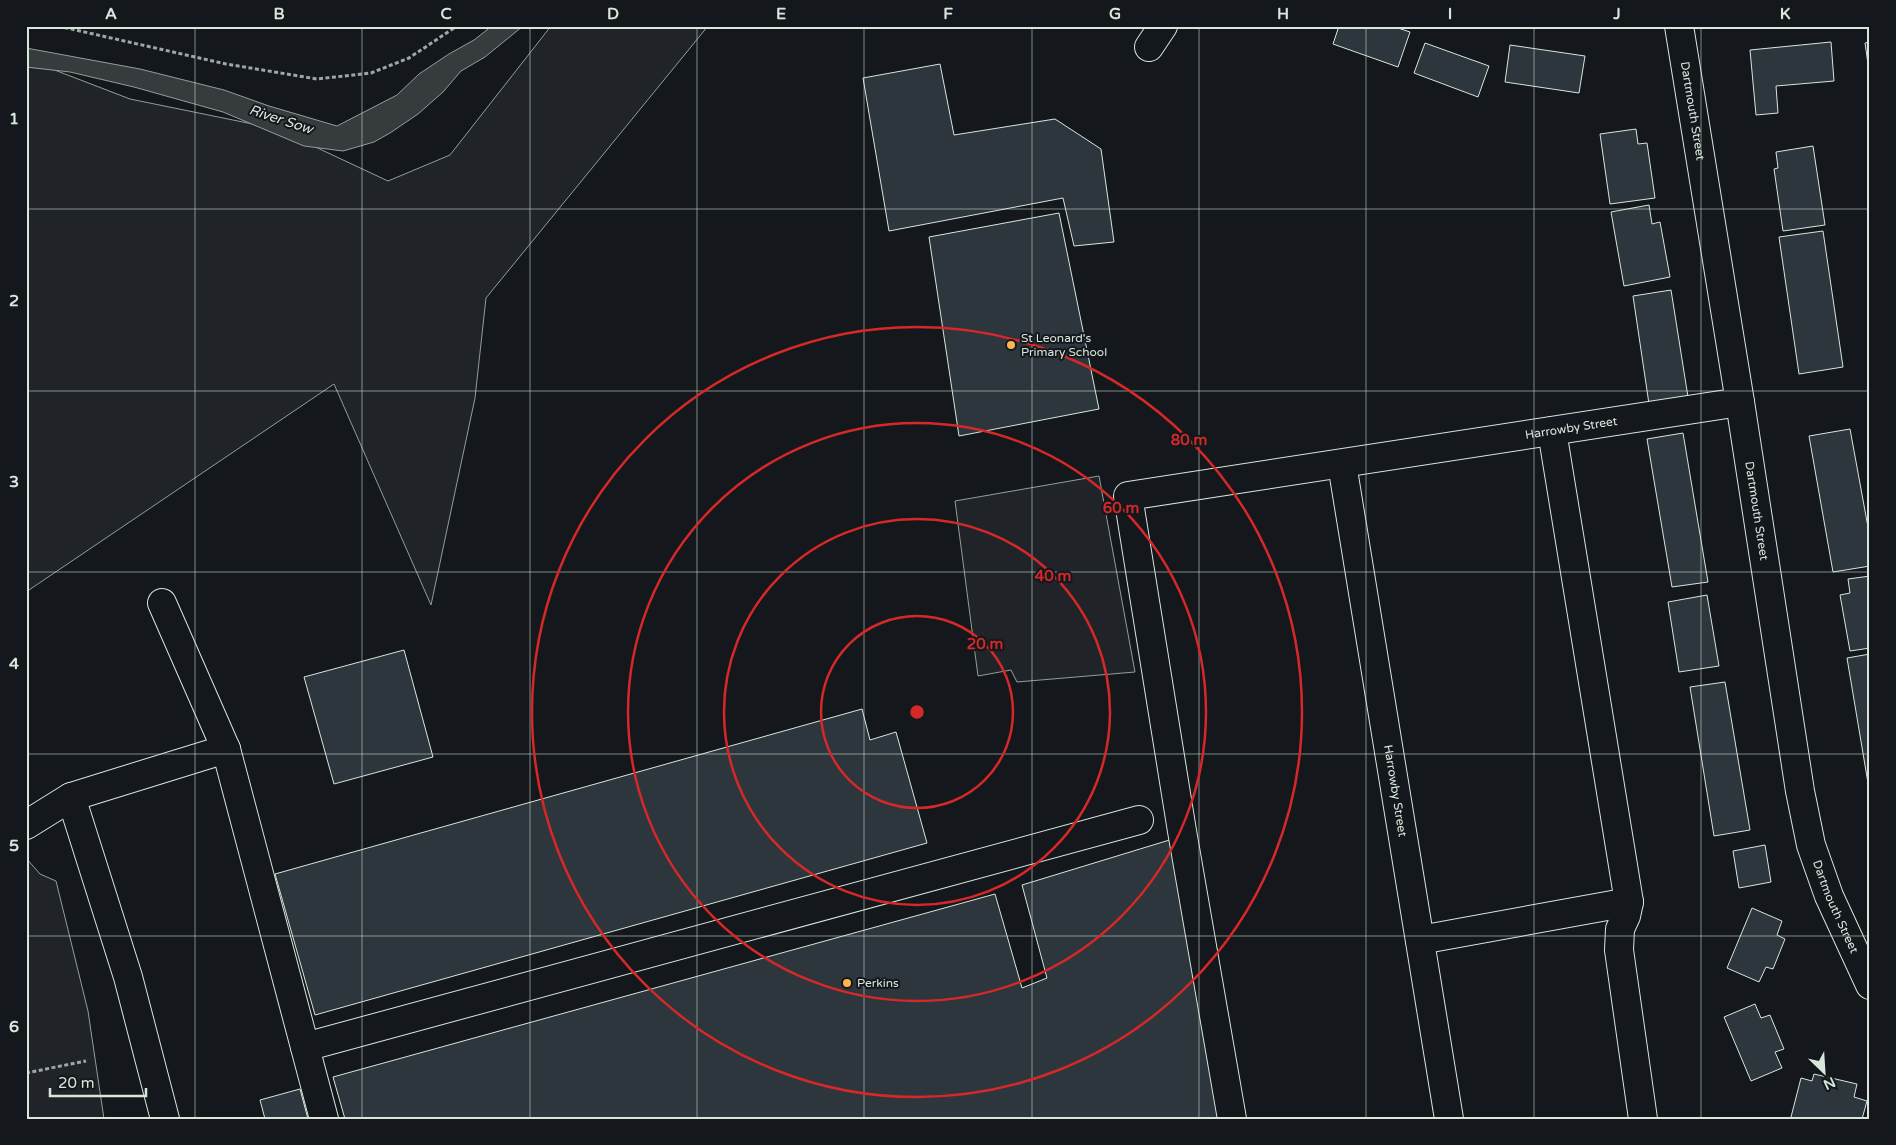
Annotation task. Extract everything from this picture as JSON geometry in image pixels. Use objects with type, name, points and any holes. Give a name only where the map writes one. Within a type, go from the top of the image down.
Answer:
[{"type":"street","name":"Dartmouth Street","points":[[1679,26],[1740,402],[1800,791],[1811,845],[1829,896],[1870,985]]},
{"type":"street","name":"Harrowby Street","points":[[1232,1119],[1182,831],[1128,496],[1740,402]]},
{"type":"street","points":[[1552,431],[1629,902],[1620,930],[1619,950],[1643,1119]]},
{"type":"street","name":"Harrowby Street","points":[[1342,464],[1449,1119]]},
{"type":"street","points":[[162,603],[226,749],[324,1119]]},
{"type":"street","points":[[26,826],[71,797],[226,749]]},
{"type":"street","points":[[71,797],[128,977],[165,1119]]},
{"type":"street","points":[[305,1047],[1139,820]]},
{"type":"street","points":[[1420,940],[1629,902]]},
{"type":"path","points":[[58,26],[226,64],[317,79],[370,73],[409,58],[457,26]]},
{"type":"path","points":[[26,1073],[86,1061]]},
{"type":"shaded area","points":[[551,26],[708,26],[486,298],[475,398],[431,605],[334,384],[26,592],[26,67],[52,69],[130,99],[277,129],[388,181],[450,155]]},
{"type":"shaded area","points":[[1099,476],[1135,672],[1017,682],[1011,670],[978,676],[955,501]]},
{"type":"shaded area","points":[[26,858],[40,874],[56,881],[88,1011],[104,1119],[26,1119]]},
{"type":"water","name":"River Sow","points":[[492,26],[523,26],[485,57],[461,71],[443,92],[418,114],[374,142],[343,151],[304,146],[223,112],[134,87],[70,72],[26,67],[26,48],[140,69],[224,90],[269,106],[337,126],[397,95],[419,74],[474,40]]},
{"type":"building","points":[[1339,26],[1392,26],[1410,32],[1398,67],[1333,44]]},
{"type":"building","points":[[1831,42],[1834,81],[1776,86],[1778,113],[1756,115],[1750,50]]},
{"type":"building","points":[[1870,42],[1870,78],[1865,43]]},
{"type":"building","points":[[1425,43],[1489,66],[1478,97],[1414,73]]},
{"type":"building","points":[[1510,45],[1585,56],[1579,93],[1505,82]]},
{"type":"building","points":[[940,64],[954,135],[1055,119],[1101,149],[1114,242],[1074,246],[1063,198],[889,231],[863,78]]},
{"type":"building","points":[[1636,129],[1638,144],[1647,143],[1655,198],[1610,204],[1600,134]]},
{"type":"building","points":[[1813,146],[1825,225],[1783,231],[1774,169],[1778,168],[1776,152]]},
{"type":"building","points":[[1649,205],[1652,224],[1660,222],[1670,277],[1624,286],[1611,212]]},
{"type":"building","points":[[1059,213],[1099,409],[959,436],[929,237]]},
{"type":"building","points":[[1823,231],[1843,367],[1799,374],[1779,237]]},
{"type":"building","points":[[1671,290],[1688,397],[1649,404],[1633,296]]},
{"type":"building","points":[[1850,429],[1870,538],[1870,566],[1833,572],[1809,436]]},
{"type":"building","points":[[1683,433],[1708,582],[1672,587],[1647,439]]},
{"type":"building","points":[[1870,576],[1870,648],[1850,651],[1840,595],[1850,593],[1848,579]]},
{"type":"building","points":[[1707,595],[1719,666],[1679,672],[1668,602]]},
{"type":"building","points":[[404,650],[433,757],[334,784],[304,677]]},
{"type":"building","points":[[1870,654],[1870,795],[1847,658]]},
{"type":"building","points":[[1725,682],[1750,830],[1714,836],[1690,687]]},
{"type":"building","points":[[862,709],[870,740],[896,732],[927,843],[315,1015],[275,874]]},
{"type":"building","name":"Perkins","points":[[1176,838],[1224,1119],[345,1119],[333,1077],[995,894],[1022,988],[1047,978],[1022,885]]},
{"type":"building","points":[[1765,845],[1771,882],[1739,888],[1733,851]]},
{"type":"building","points":[[1752,908],[1782,921],[1777,935],[1785,939],[1773,969],[1766,967],[1759,982],[1727,968]]},
{"type":"building","points":[[1755,1004],[1761,1018],[1770,1015],[1784,1049],[1775,1052],[1782,1068],[1751,1081],[1724,1017]]},
{"type":"building","points":[[1814,1074],[1857,1084],[1854,1097],[1867,1101],[1862,1119],[1797,1119],[1791,1117],[1801,1078],[1812,1081]]},
{"type":"building","points":[[300,1089],[308,1119],[265,1119],[260,1100]]},
{"type":"place","name":"St Leonard's Primary School","points":[[1011,345]]},
{"type":"place","name":"Perkins","points":[[847,983]]}]
